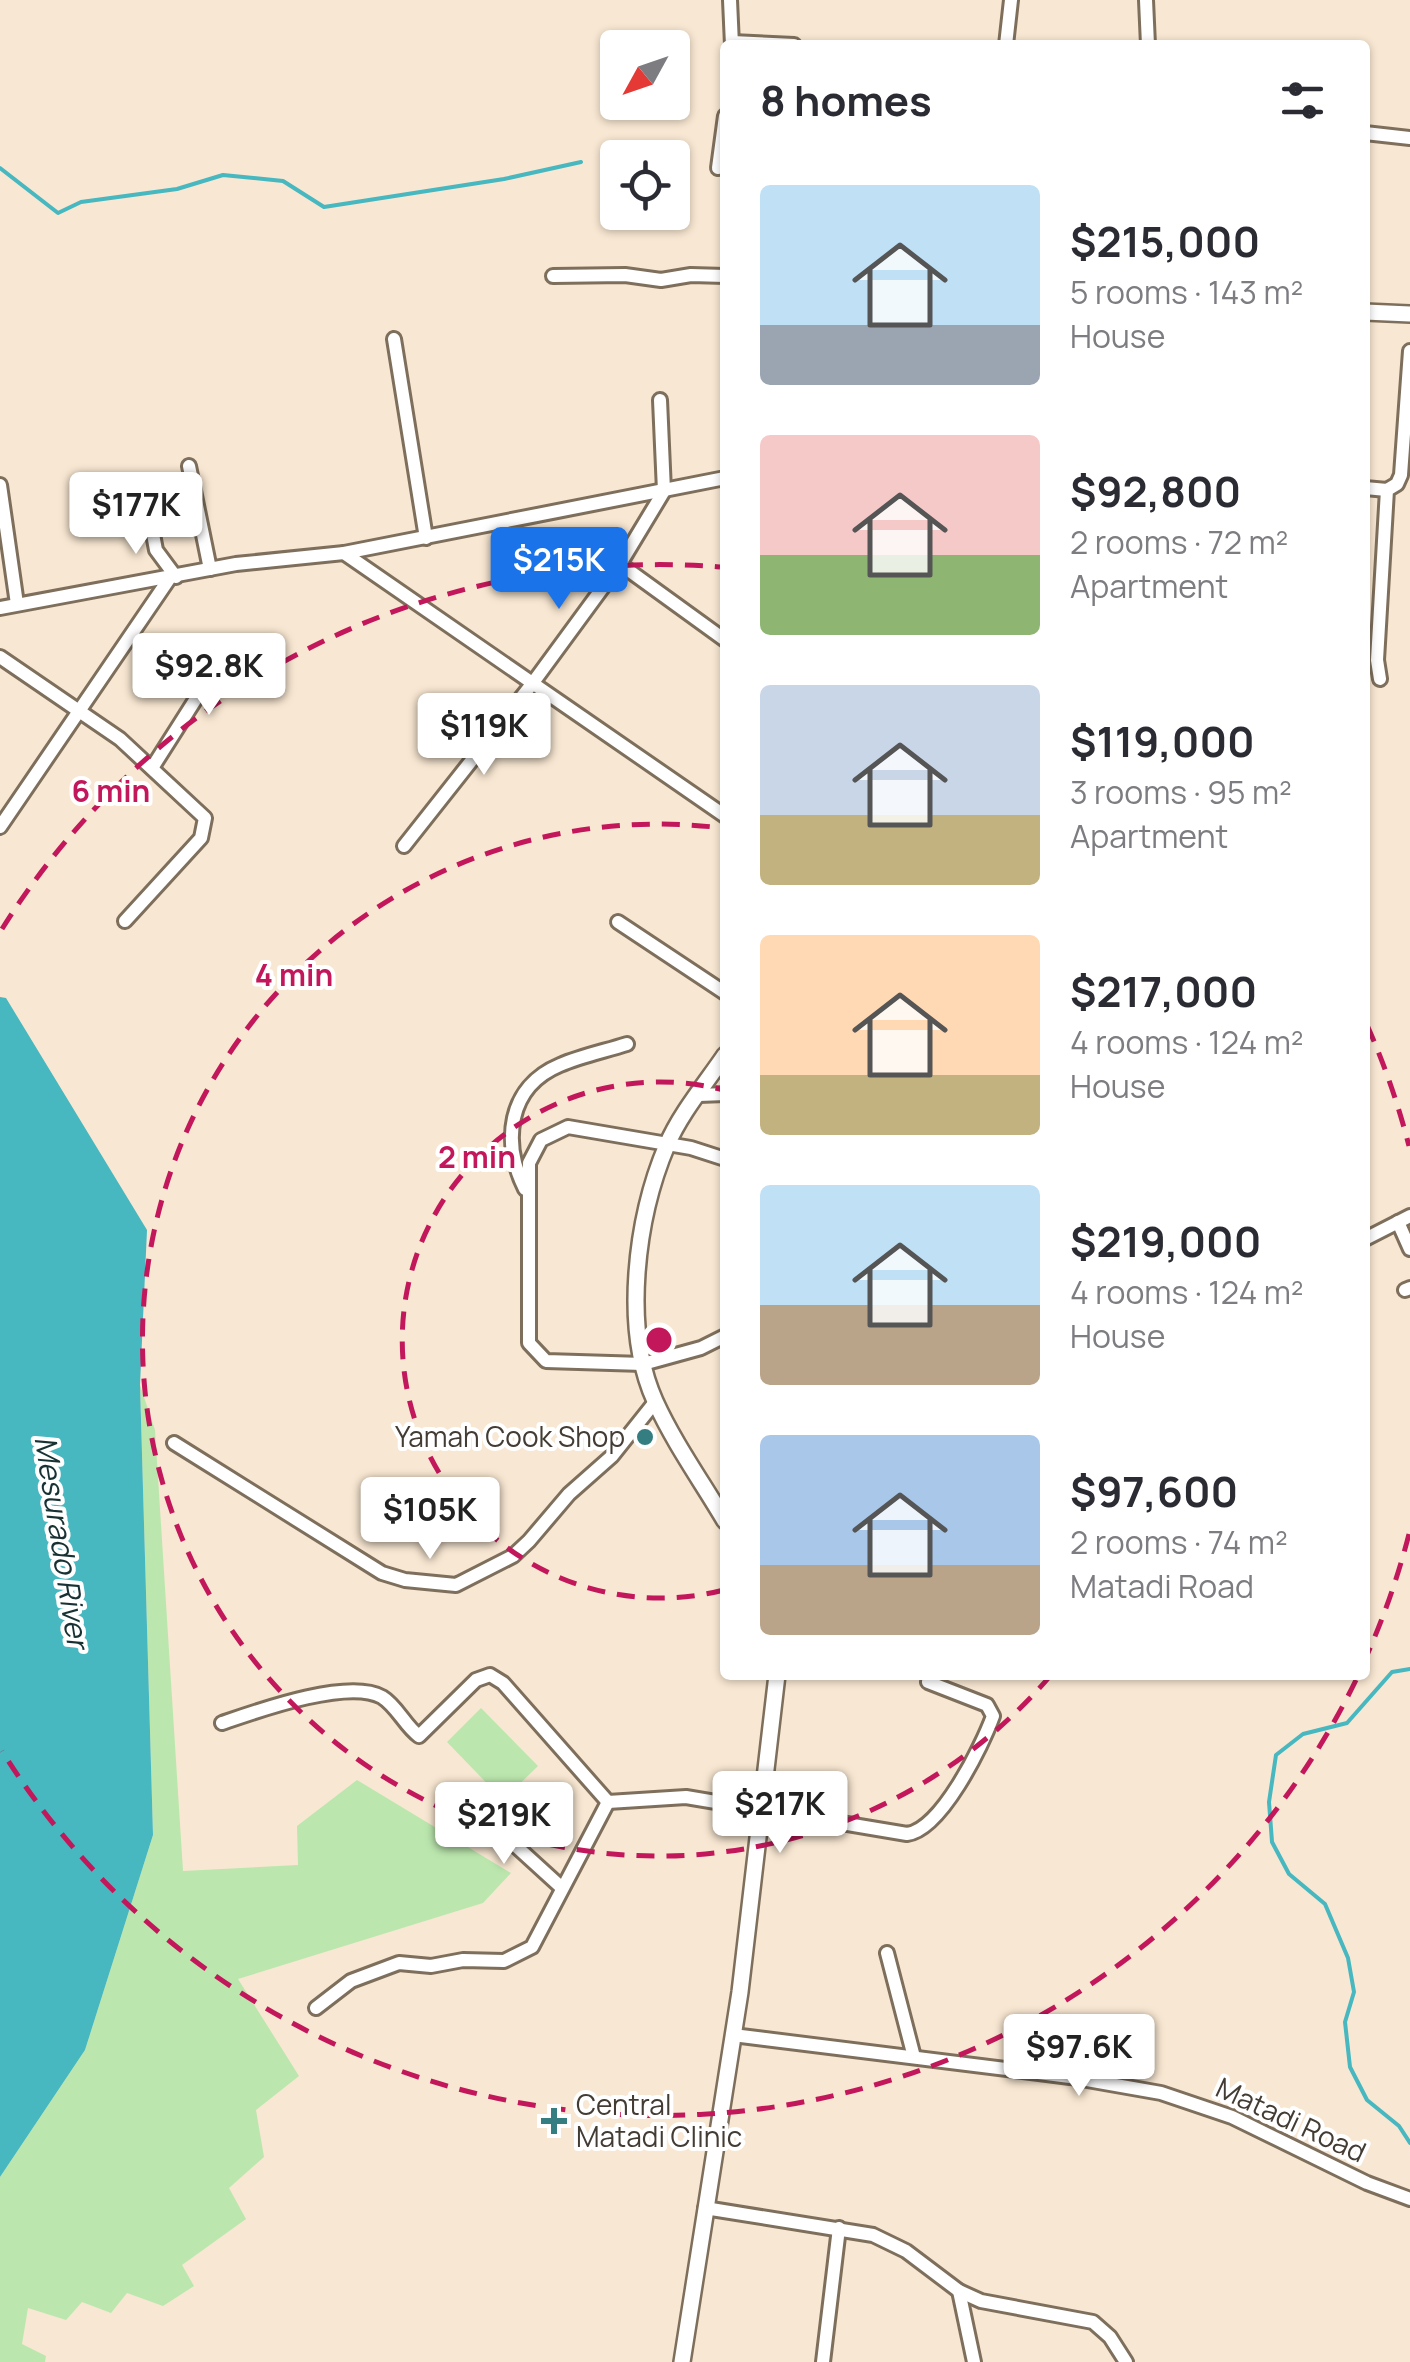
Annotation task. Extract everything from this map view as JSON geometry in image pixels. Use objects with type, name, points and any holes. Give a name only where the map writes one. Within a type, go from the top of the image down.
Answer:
[{"type":"street","points":[[730,0],[732,40]]},
{"type":"street","points":[[1007,40],[1011,0]]},
{"type":"street","points":[[1146,0],[1148,40]]},
{"type":"street","points":[[1370,134],[1410,138]]},
{"type":"street","points":[[718,168],[720,154]]},
{"type":"street","points":[[552,276],[625,275],[661,280],[720,276]]},
{"type":"street","points":[[1370,312],[1410,314]]},
{"type":"street","points":[[394,339],[426,538]]},
{"type":"street","points":[[1370,488],[1387,490],[1401,475],[1410,350]]},
{"type":"street","points":[[404,846],[532,684],[620,564],[664,491],[660,400]]},
{"type":"street","points":[[189,466],[210,570]]},
{"type":"street","points":[[0,608],[236,564],[344,554],[720,479]]},
{"type":"street","points":[[0,485],[17,604]]},
{"type":"street","points":[[1380,679],[1371,660],[1387,490]]},
{"type":"street","points":[[149,513],[156,550],[172,578]]},
{"type":"street","points":[[344,554],[720,813]]},
{"type":"street","points":[[620,564],[720,636]]},
{"type":"street","points":[[0,826],[172,578]]},
{"type":"street","points":[[152,768],[230,645]]},
{"type":"street","points":[[0,657],[78,710],[152,768],[205,818],[203,831],[192,848],[125,921]]},
{"type":"street","points":[[618,922],[720,991]]},
{"type":"street","points":[[528,1195],[515,1168],[510,1144],[510,1130],[525,1093],[547,1071],[561,1064],[627,1044]]},
{"type":"street","points":[[720,1062],[667,1144],[638,1258],[636,1323],[655,1402],[720,1512]]},
{"type":"street","points":[[699,1095],[720,1094]]},
{"type":"street","points":[[720,1158],[568,1127],[549,1134],[534,1149],[528,1163],[529,1343],[533,1351],[555,1363],[643,1364],[701,1348],[720,1338]]},
{"type":"street","points":[[1370,1236],[1404,1219],[1410,1249]]},
{"type":"street","points":[[174,1443],[382,1573],[406,1580],[456,1585],[513,1556],[568,1494],[612,1456],[655,1402]]},
{"type":"street","points":[[222,1723],[300,1697],[368,1693],[385,1698],[420,1736],[476,1680],[490,1675],[503,1682],[608,1802]]},
{"type":"street","points":[[682,2362],[733,2035],[776,1680]]},
{"type":"street","points":[[608,1802],[670,1796],[907,1834],[923,1828],[950,1799],[993,1716],[987,1705],[928,1682]]},
{"type":"street","points":[[316,2008],[351,1981],[399,1963],[431,1966],[514,1957],[537,1940],[608,1802]]},
{"type":"street","points":[[501,1811],[506,1837],[562,1888]]},
{"type":"street","points":[[887,1953],[914,2057]]},
{"type":"street","name":"Matadi Road","points":[[733,2035],[1116,2083],[1197,2104],[1410,2199]]},
{"type":"street","points":[[706,2208],[873,2234],[906,2251],[959,2291],[980,2301],[1094,2322],[1110,2337],[1126,2362]]},
{"type":"street","points":[[823,2362],[839,2228]]},
{"type":"street","points":[[959,2291],[974,2362]]},
{"type":"green space","points":[[140,1385],[155,1430],[183,1871],[298,1865],[297,1826],[357,1780],[511,1873],[483,1903],[238,1979],[299,2076],[256,2110],[264,2157],[229,2188],[246,2219],[182,2265],[194,2286],[163,2306],[127,2293],[111,2313],[82,2302],[66,2320],[28,2308],[22,2344],[46,2356],[45,2362],[0,2362],[0,2177],[85,2050],[153,1835]]},
{"type":"green space","points":[[481,1708],[538,1766],[503,1800],[447,1742]]},
{"type":"water","name":"Mesurado River","points":[[0,997],[6,998],[147,1230],[140,1385],[153,1835],[85,2050],[0,2177]]},
{"type":"waterway","points":[[0,168],[58,213],[81,202],[177,189],[223,175],[283,181],[324,207],[504,179],[581,162]]},
{"type":"waterway","points":[[1410,1669],[1392,1672],[1347,1723],[1303,1734],[1276,1755],[1269,1802],[1272,1842],[1289,1874],[1325,1904],[1348,1958],[1354,1992],[1345,2022],[1350,2067],[1367,2100],[1399,2126],[1410,2143]]},
{"type":"place","name":"Yamah Cook Shop","points":[[645,1437]]},
{"type":"place","name":"Central Matadi Clinic","points":[[554,2121]]}]
